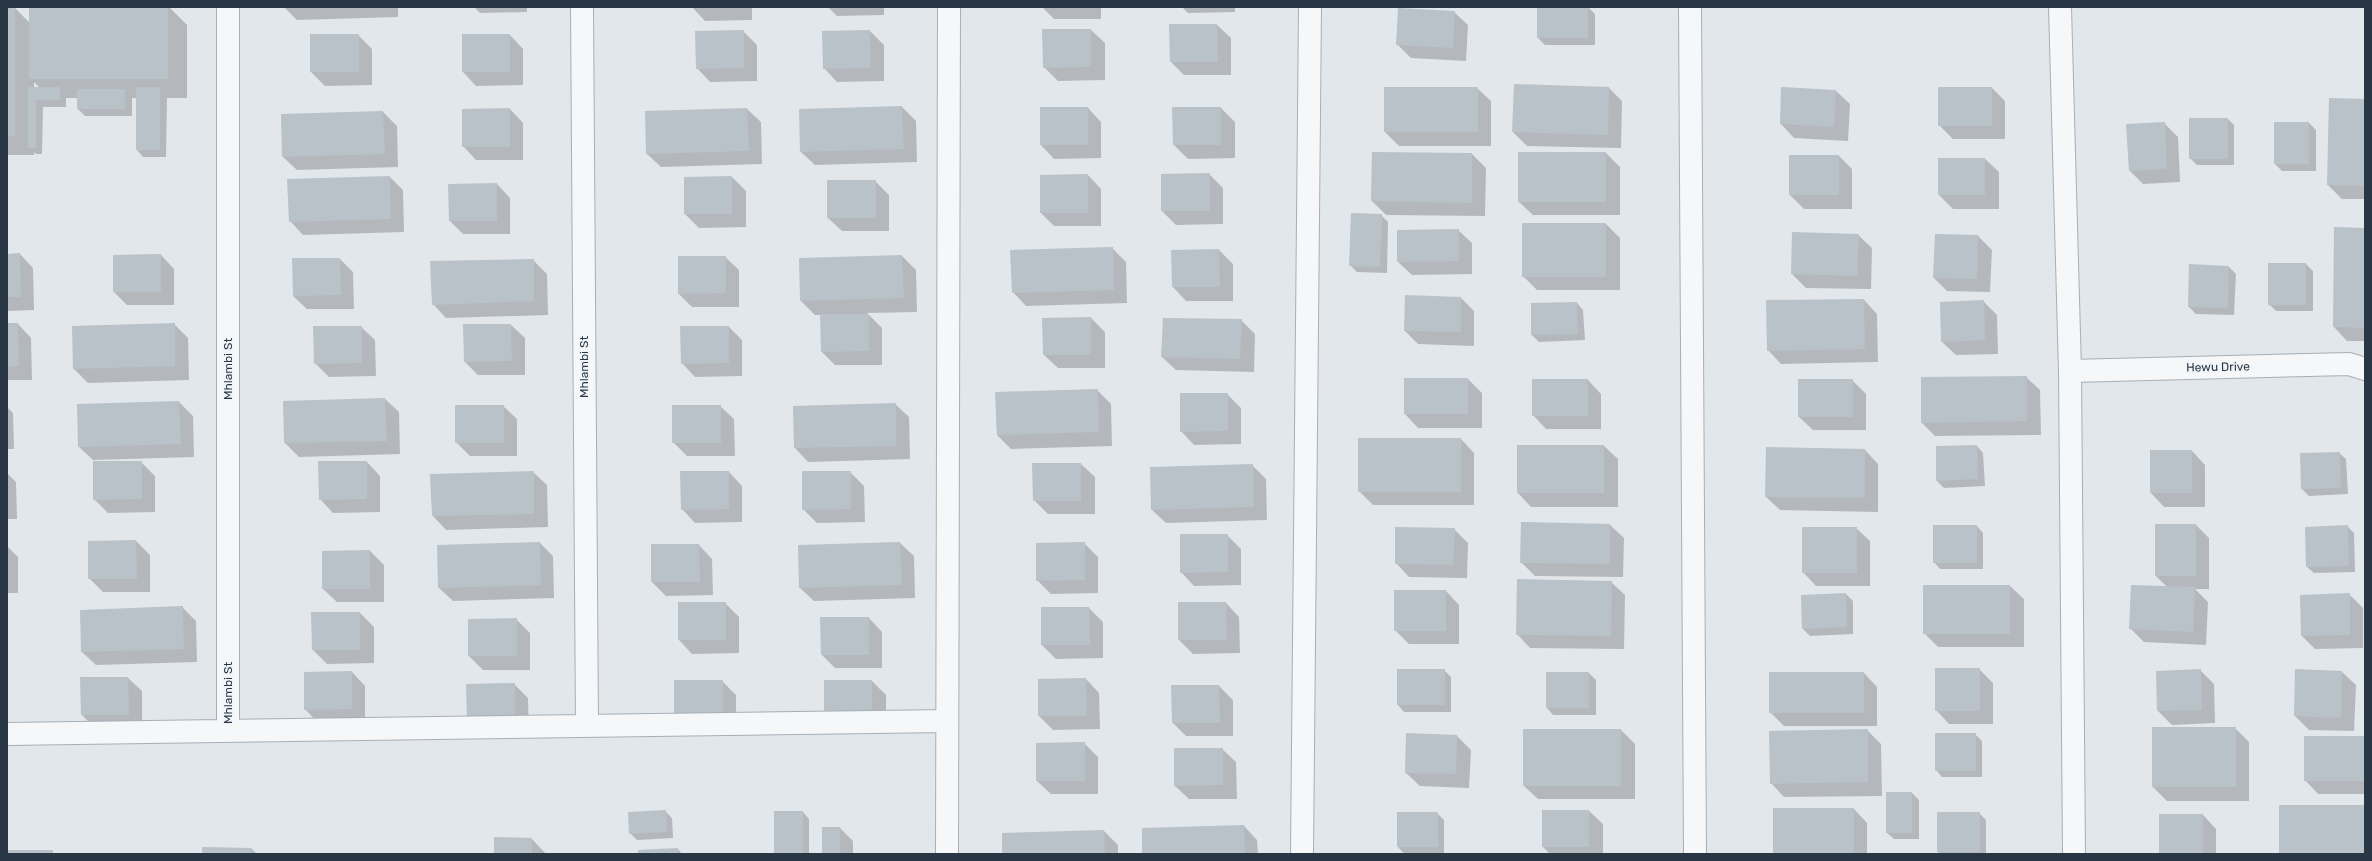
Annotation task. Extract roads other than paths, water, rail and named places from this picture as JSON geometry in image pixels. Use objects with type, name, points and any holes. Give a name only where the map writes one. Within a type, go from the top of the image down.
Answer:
[{"type":"street","name":"Mhlambi St","points":[[228,7],[228,731]]},
{"type":"street","name":"Mhlambi St","points":[[582,7],[587,726]]},
{"type":"street","points":[[948,854],[949,7]]},
{"type":"street","points":[[1302,854],[1310,7]]},
{"type":"street","points":[[1690,7],[1695,854]]},
{"type":"street","points":[[2060,7],[2070,371],[2074,854]]},
{"type":"street","name":"Hewu Drive","points":[[2070,371],[2349,364],[2365,369]]},
{"type":"street","points":[[7,734],[948,721]]}]
